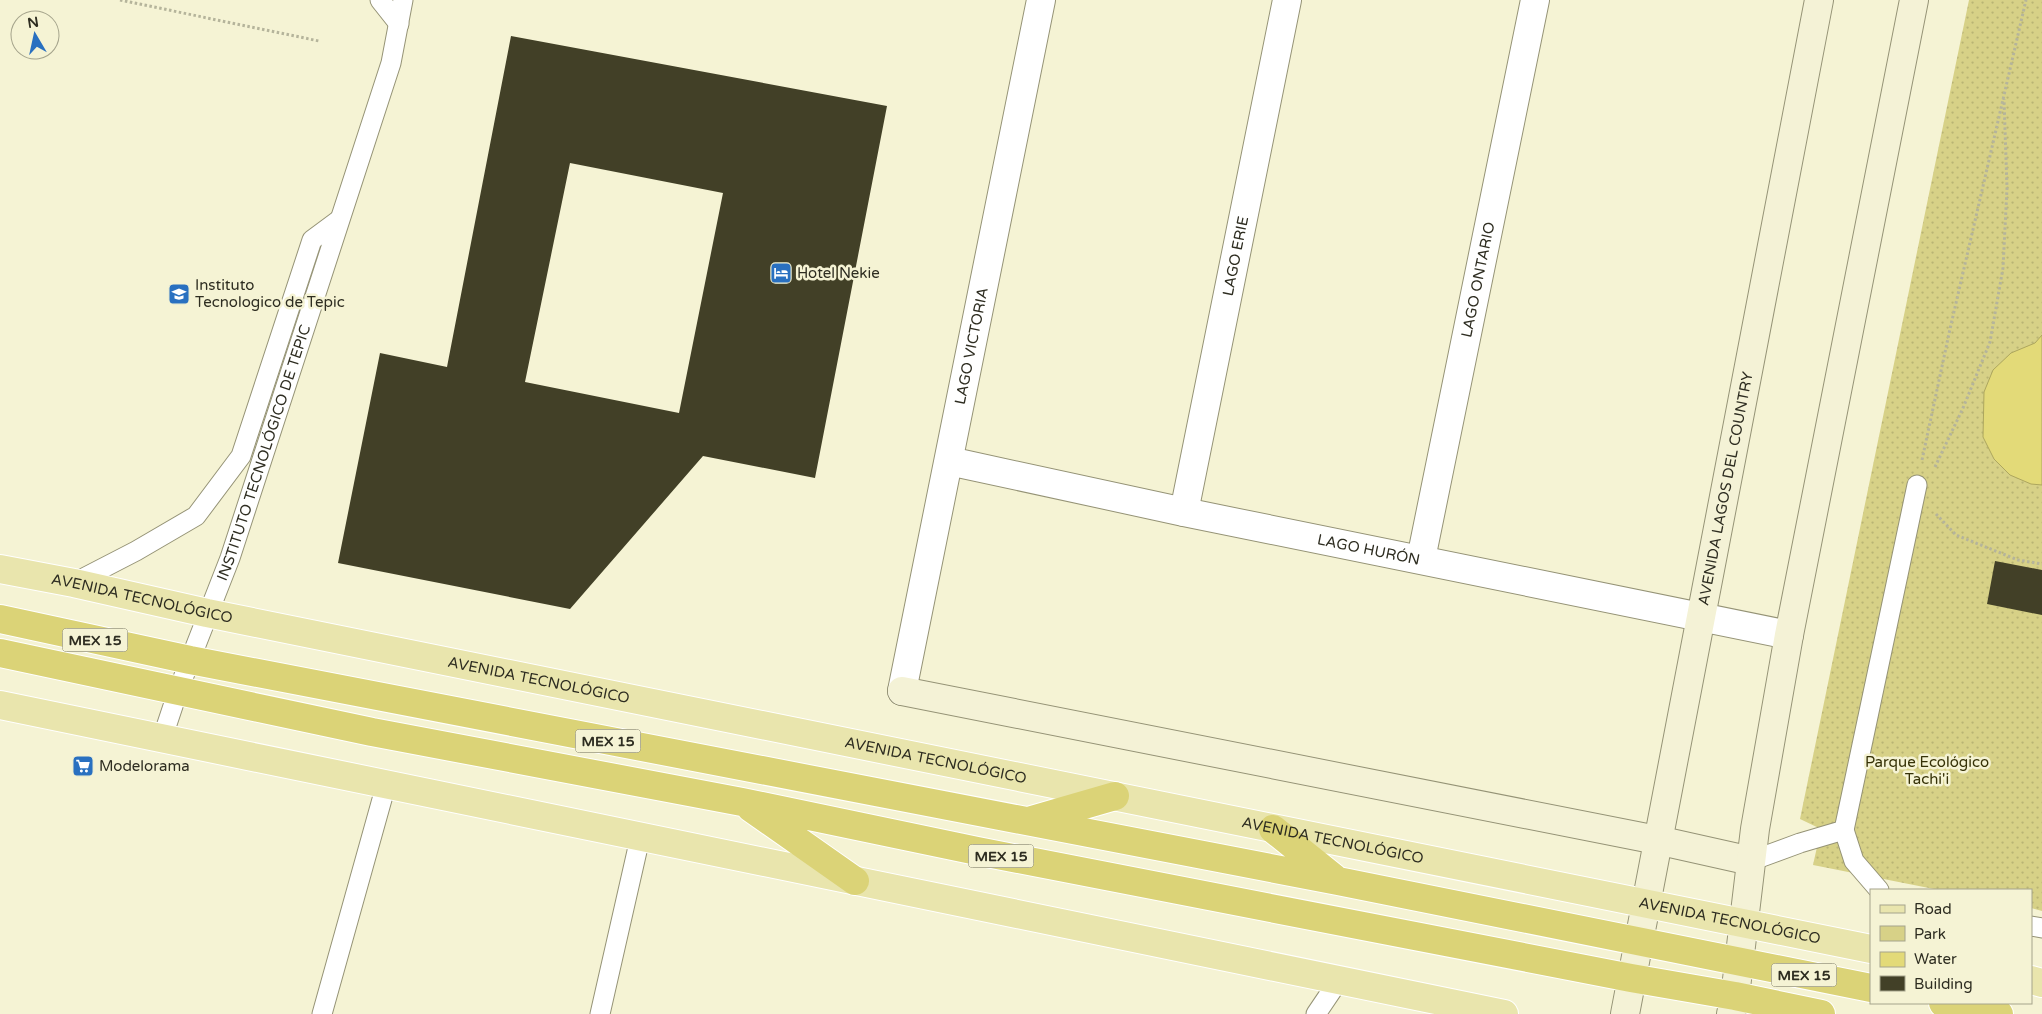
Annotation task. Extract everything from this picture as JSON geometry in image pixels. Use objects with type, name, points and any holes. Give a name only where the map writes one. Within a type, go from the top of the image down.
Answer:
[{"type":"highway","name":"MEX 15","points":[[0,619],[190,660],[1338,881],[1870,988]]},
{"type":"highway","name":"MEX 15","points":[[0,653],[372,732],[742,802],[978,851],[1631,978],[1733,1005],[1820,1014]]},
{"type":"highway","points":[[1026,821],[1115,796]]},
{"type":"highway","points":[[742,802],[855,882]]},
{"type":"highway","points":[[1273,829],[1338,881]]},
{"type":"highway","points":[[1948,1004],[1999,1014]]},
{"type":"main road","name":"AVENIDA TECNOLÓGICO","points":[[0,569],[74,583],[208,613],[1870,949]]},
{"type":"main road","points":[[0,705],[1504,1014]]},
{"type":"street","name":"LAGO VICTORIA","points":[[1041,0],[902,691],[1657,840]]},
{"type":"street","name":"LAGO ERIE","points":[[1184,512],[1287,0]]},
{"type":"street","name":"LAGO ONTARIO","points":[[1421,559],[1536,0]]},
{"type":"street","name":"AVENIDA LAGOS DEL COUNTRY","points":[[1625,1014],[1819,0]]},
{"type":"street","points":[[1733,1005],[1755,829],[1789,635],[1914,0]]},
{"type":"street","name":"LAGO HURÓN","points":[[949,461],[1184,512],[1789,635]]},
{"type":"street","points":[[1657,840],[1751,861]]},
{"type":"lane","points":[[380,0],[399,24]]},
{"type":"lane","name":"INSTITUTO TECNOLÓGICO DE TEPIC","points":[[162,739],[178,691],[230,558],[391,63],[403,0]]},
{"type":"lane","points":[[74,583],[136,552],[196,516],[241,456],[312,240],[339,220]]},
{"type":"lane","points":[[1878,889],[1854,861],[1844,830],[1918,491]]},
{"type":"lane","points":[[322,1014],[386,785]]},
{"type":"lane","points":[[1751,861],[1800,843],[1844,830]]},
{"type":"lane","points":[[600,1014],[640,838]]},
{"type":"lane","points":[[1316,1014],[1339,980]]},
{"type":"path","points":[[120,0],[319,41]]},
{"type":"path","points":[[1918,491],[2003,93],[2026,0]]},
{"type":"path","points":[[1918,491],[1963,408],[1990,342],[2003,268],[2007,188],[2003,93]]},
{"type":"path","points":[[1918,491],[1956,535],[2018,560],[2042,564]]},
{"type":"green space","name":"Parque Ecológico Tachi'i","points":[[1969,0],[2042,0],[2042,911],[2032,908],[2032,889],[1934,889],[1813,865],[1821,829],[1800,819]]},
{"type":"water","points":[[2042,335],[2042,485],[2031,484],[2010,475],[1994,459],[1983,437],[1984,392],[1993,370],[2011,353],[2035,343]]},
{"type":"building","name":"Hotel Nekie","points":[[511,36],[887,106],[815,478],[703,456],[570,609],[338,563],[380,353],[447,367]],"holes":[[[570,163],[723,193],[679,413],[525,382]]]},
{"type":"building","points":[[1995,561],[2042,570],[2042,615],[1987,604]]},
{"type":"place","name":"Hotel Nekie","points":[[781,273]]},
{"type":"place","name":"Instituto Tecnologico de Tepic","points":[[179,294]]},
{"type":"place","name":"Modelorama","points":[[83,766]]}]
